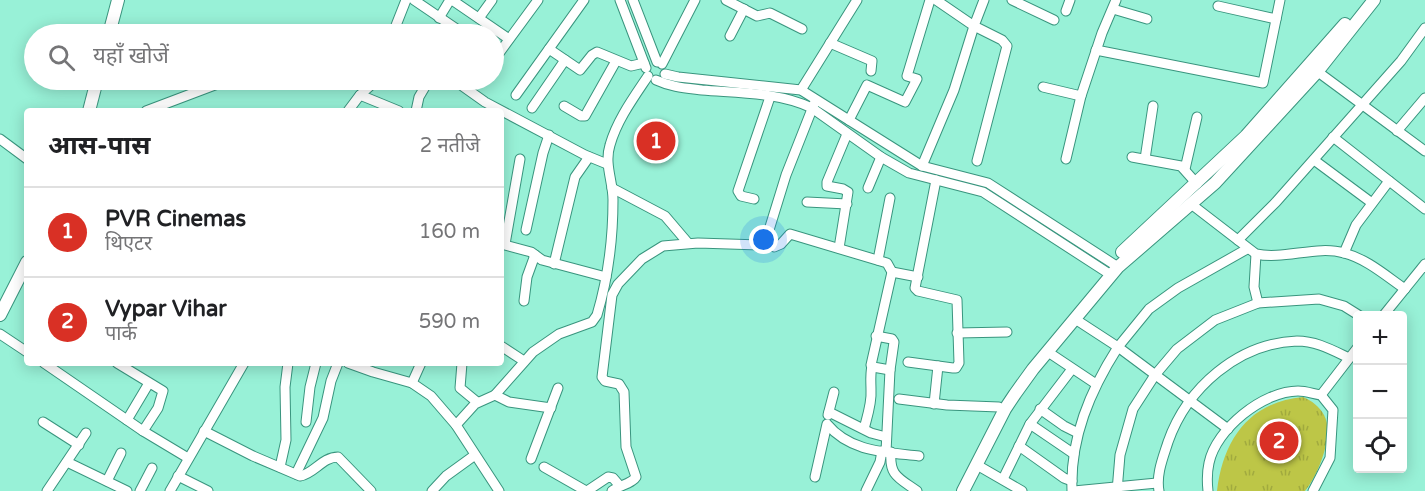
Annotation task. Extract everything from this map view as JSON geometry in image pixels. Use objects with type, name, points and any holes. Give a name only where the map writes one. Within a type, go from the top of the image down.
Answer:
[{"type":"main road","points":[[105,24],[111,0]]},
{"type":"main road","points":[[112,24],[118,0]]},
{"type":"main road","points":[[955,491],[999,407],[1028,365],[1111,269],[1313,69],[1365,0]]},
{"type":"main road","points":[[963,491],[1005,409],[1033,369],[1075,319],[1111,269],[1215,183],[1374,0]]},
{"type":"main road","points":[[84,108],[88,90]]},
{"type":"main road","points":[[90,108],[94,90]]},
{"type":"main road","points":[[0,302],[24,256]]},
{"type":"main road","points":[[0,315],[24,268]]},
{"type":"street","points":[[398,24],[406,0]]},
{"type":"street","points":[[414,0],[448,24]]},
{"type":"street","points":[[439,18],[451,0],[488,24]]},
{"type":"street","points":[[479,18],[492,0]]},
{"type":"street","points":[[504,46],[538,0]]},
{"type":"street","points":[[516,95],[584,0]]},
{"type":"street","points":[[620,0],[654,70],[678,87],[814,104],[849,120],[922,166],[988,183],[1111,269]]},
{"type":"street","points":[[633,0],[654,70]]},
{"type":"street","points":[[456,425],[477,402],[495,395],[524,361],[544,343],[595,319],[601,304],[612,232],[612,188],[607,165],[609,146],[614,133],[695,0]]},
{"type":"street","points":[[726,0],[757,16],[770,13],[802,29]]},
{"type":"street","points":[[801,90],[857,0]]},
{"type":"street","points":[[849,120],[867,85],[905,102],[917,79],[908,76],[930,0]]},
{"type":"street","points":[[936,0],[974,26],[1002,40],[1007,46],[978,161]]},
{"type":"street","points":[[922,166],[954,90],[984,0]]},
{"type":"street","points":[[1012,0],[1054,20]]},
{"type":"street","points":[[1066,11],[1070,0]]},
{"type":"street","points":[[1096,50],[1263,83],[1280,0]]},
{"type":"street","points":[[1066,159],[1081,96],[1114,4],[1147,19]]},
{"type":"street","points":[[1218,6],[1233,5],[1276,19]]},
{"type":"street","points":[[730,36],[744,9]]},
{"type":"street","points":[[1238,240],[1421,41],[1425,28]]},
{"type":"street","points":[[504,36],[509,39]]},
{"type":"street","points":[[830,43],[872,61],[871,71]]},
{"type":"street","points":[[549,49],[580,70],[594,53],[600,53],[631,66],[654,70],[678,78],[801,90],[847,134],[881,157],[909,173],[983,192],[1111,269]]},
{"type":"street","points":[[532,108],[565,60]]},
{"type":"street","points":[[564,106],[585,116],[616,61]]},
{"type":"street","points":[[1313,69],[1425,152]]},
{"type":"street","points":[[1043,87],[1081,96]]},
{"type":"street","points":[[154,108],[202,90]]},
{"type":"street","points":[[350,108],[366,90]]},
{"type":"street","points":[[418,108],[419,97],[423,90]]},
{"type":"street","points":[[468,90],[496,108]]},
{"type":"street","points":[[360,95],[392,108]]},
{"type":"street","points":[[754,199],[741,196],[738,191],[770,97]]},
{"type":"street","points":[[1397,130],[1425,98]]},
{"type":"street","points":[[765,243],[786,175],[814,104]]},
{"type":"street","points":[[1145,159],[1153,106]]},
{"type":"street","points":[[504,112],[607,165]]},
{"type":"street","points":[[1185,169],[1197,117]]},
{"type":"street","points":[[839,248],[848,194],[846,190],[830,188],[826,184],[847,134]]},
{"type":"street","points":[[526,230],[549,135]]},
{"type":"street","points":[[1333,137],[1425,210]]},
{"type":"street","points":[[0,140],[24,157]]},
{"type":"street","points":[[554,264],[575,177],[589,157]]},
{"type":"street","points":[[868,188],[881,157]]},
{"type":"street","points":[[1132,157],[1172,163],[1185,169],[1197,184]]},
{"type":"street","points":[[505,216],[520,159]]},
{"type":"street","points":[[1314,160],[1372,203]]},
{"type":"street","points":[[908,362],[953,368],[958,366],[957,300],[916,290],[936,180]]},
{"type":"street","points":[[1344,252],[1356,225],[1389,181]]},
{"type":"street","points":[[612,188],[665,216],[688,243]]},
{"type":"street","points":[[878,261],[890,198]]},
{"type":"street","points":[[807,202],[847,204]]},
{"type":"street","points":[[1191,204],[1252,252],[1267,256],[1344,252],[1371,265],[1405,289]]},
{"type":"street","points":[[544,467],[586,491],[609,477],[613,478],[616,488],[632,482],[636,477],[626,447],[624,392],[619,384],[605,381],[602,377],[612,295],[623,278],[648,255],[663,246],[688,243],[760,245],[765,243],[778,246],[790,234],[890,265],[892,272],[876,336],[869,382],[870,407],[864,429]]},
{"type":"street","points":[[504,244],[554,264],[606,277]]},
{"type":"street","points":[[1252,252],[1254,287],[1258,303]]},
{"type":"street","points":[[1252,252],[1178,288],[1149,309],[1118,347],[1086,405],[1074,454],[1073,491],[1158,487],[1159,471],[1173,429],[1189,400],[1212,375],[1236,359],[1261,347],[1297,341],[1322,345],[1348,358]]},
{"type":"street","points":[[524,301],[527,277],[535,255]]},
{"type":"street","points":[[1386,311],[1425,264]]},
{"type":"street","points":[[892,272],[918,277]]},
{"type":"street","points":[[1116,488],[1120,455],[1134,409],[1155,375],[1177,349],[1215,320],[1258,303],[1319,299],[1353,311]]},
{"type":"street","points":[[1075,319],[1118,347],[1228,429]]},
{"type":"street","points":[[957,333],[1007,332]]},
{"type":"street","points":[[0,334],[24,350]]},
{"type":"street","points":[[876,336],[892,339],[894,342],[886,437],[890,465],[893,474],[917,491]]},
{"type":"street","points":[[504,348],[524,361]]},
{"type":"street","points":[[1048,352],[1096,384]]},
{"type":"street","points":[[1321,395],[1353,352]]},
{"type":"street","points":[[48,366],[143,431],[188,458]]},
{"type":"street","points":[[122,366],[160,388],[163,395],[158,408],[143,431]]},
{"type":"street","points":[[170,491],[242,366]]},
{"type":"street","points":[[280,467],[286,440],[285,387],[288,366]]},
{"type":"street","points":[[306,422],[311,378],[315,366]]},
{"type":"street","points":[[296,474],[323,418],[337,366]]},
{"type":"street","points":[[358,366],[412,383],[431,396],[456,425],[499,491]]},
{"type":"street","points":[[412,383],[420,366]]},
{"type":"street","points":[[462,366],[460,387],[477,402]]},
{"type":"street","points":[[872,366],[890,370]]},
{"type":"street","points":[[934,404],[938,366]]},
{"type":"street","points":[[1003,479],[1030,424],[1072,369]]},
{"type":"street","points":[[127,420],[149,383]]},
{"type":"street","points":[[531,459],[558,388]]},
{"type":"street","points":[[1208,491],[1209,462],[1228,429],[1250,408],[1276,396],[1298,391],[1321,395],[1333,410],[1330,458],[1313,491]]},
{"type":"street","points":[[815,477],[834,392]]},
{"type":"street","points":[[495,395],[509,402],[551,408]]},
{"type":"street","points":[[899,399],[934,404],[999,407]]},
{"type":"street","points":[[1040,409],[1078,433]]},
{"type":"street","points":[[829,412],[886,437]]},
{"type":"street","points":[[43,422],[79,445]]},
{"type":"street","points":[[827,424],[835,434],[864,449],[919,456]]},
{"type":"street","points":[[1030,424],[1074,454]]},
{"type":"street","points":[[204,431],[253,456],[296,474],[306,475],[321,463],[336,456],[371,491]]},
{"type":"street","points":[[49,491],[86,433]]},
{"type":"street","points":[[1019,446],[1064,478],[1072,481]]},
{"type":"street","points":[[866,491],[887,452]]},
{"type":"street","points":[[107,481],[121,453]]},
{"type":"street","points":[[432,491],[446,476],[475,455]]},
{"type":"street","points":[[67,462],[127,491]]},
{"type":"street","points":[[976,465],[1022,491]]},
{"type":"street","points":[[140,491],[152,468]]},
{"type":"street","points":[[178,476],[208,491]]},
{"type":"green space","points":[[1303,397],[1315,404],[1322,412],[1328,433],[1324,455],[1305,491],[1217,491],[1225,456],[1242,427],[1254,415],[1268,407],[1284,400]]},
{"type":"place","name":"PVR Cinemas","points":[[656,141]]},
{"type":"place","name":"Vypar Vihar","points":[[1279,441]]}]
